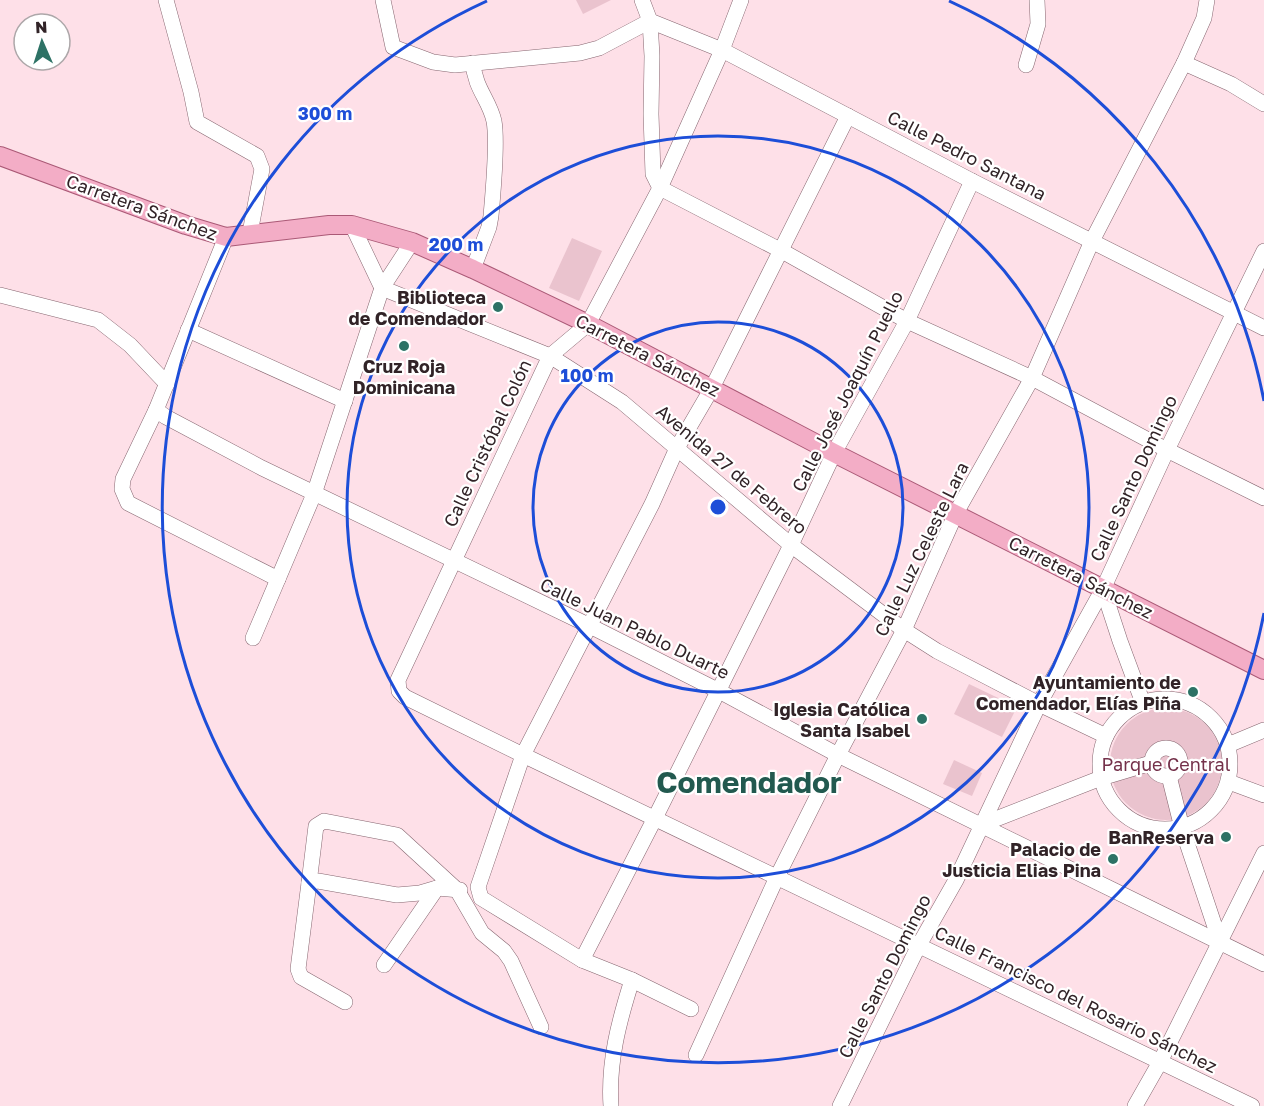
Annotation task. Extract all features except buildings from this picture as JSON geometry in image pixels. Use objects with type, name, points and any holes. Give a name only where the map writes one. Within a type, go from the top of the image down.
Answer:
[{"type":"main road","name":"Carretera Sánchez","points":[[0,156],[186,225],[226,237],[352,225],[412,242],[588,324],[834,453],[1264,670]]},
{"type":"street","points":[[166,0],[179,41],[197,122],[257,156],[262,169],[250,233]]},
{"type":"street","points":[[374,0],[384,6],[393,47],[434,62],[455,65],[580,53],[599,48],[650,21]]},
{"type":"street","points":[[642,0],[650,21],[653,174],[660,188],[782,251],[907,321],[1032,378],[1167,450],[1264,498]]},
{"type":"street","name":"Calle Cristóbal Colón","points":[[399,691],[398,680],[550,356],[588,324],[660,188],[722,50],[741,0]]},
{"type":"street","points":[[1026,65],[1038,24],[1037,0]]},
{"type":"street","name":"Calle Luz Celeste Lara","points":[[696,1055],[777,877],[904,630],[956,513],[1032,378],[1092,241],[1184,63],[1204,18],[1207,0]]},
{"type":"street","name":"Calle Pedro Santana","points":[[650,21],[722,50],[972,181],[1264,328]]},
{"type":"street","points":[[473,63],[474,77],[495,126],[491,216],[473,269]]},
{"type":"street","points":[[1184,63],[1231,84],[1264,104]]},
{"type":"street","points":[[691,1009],[632,980],[582,960],[481,898],[478,892],[479,881],[523,755],[652,504],[676,448],[712,388],[848,116]]},
{"type":"street","name":"Calle José Joaquín Puello","points":[[582,960],[719,691],[834,453],[907,321],[972,181]]},
{"type":"street","points":[[352,225],[382,288]]},
{"type":"street","points":[[226,237],[156,410],[123,480],[122,489],[128,503],[278,579]]},
{"type":"street","points":[[253,638],[314,494],[382,288],[412,242]]},
{"type":"street","name":"Calle Santo Domingo","points":[[846,1104],[920,945],[957,880],[1039,704],[1104,589],[1167,450],[1264,251]]},
{"type":"street","name":"Avenida 27 de Febrero","points":[[382,288],[550,356],[622,402],[791,545],[904,630],[937,651],[1106,736]]},
{"type":"street","points":[[0,295],[98,320],[130,345],[167,384]]},
{"type":"street","points":[[189,330],[345,401]]},
{"type":"street","name":"Calle Juan Pablo Duarte","points":[[156,410],[262,468],[588,625],[719,691],[838,755],[983,824],[1264,964]]},
{"type":"street","points":[[1104,589],[1143,703]]},
{"type":"street","name":"Calle Francisco del Rosario Sánchez","points":[[399,691],[405,697],[523,755],[1252,1106]]},
{"type":"street","points":[[1164,699],[1184,702],[1203,711],[1218,726],[1228,745],[1231,763],[1228,782],[1222,797],[1212,811],[1182,828],[1161,830],[1140,825],[1122,814],[1109,798],[1101,778],[1100,757],[1106,736],[1122,716],[1143,703],[1164,699]]},
{"type":"street","points":[[1228,745],[1264,730]]},
{"type":"street","points":[[1165,748],[1175,752],[1180,761],[1180,766],[1174,774],[1169,776],[1159,775],[1152,763],[1154,754],[1160,749],[1165,748]]},
{"type":"street","points":[[983,824],[1101,778],[1152,763]]},
{"type":"street","points":[[1169,776],[1182,828],[1220,942]]},
{"type":"street","points":[[1228,782],[1264,795]]},
{"type":"street","points":[[345,1002],[301,977],[298,969],[316,826],[324,821],[397,835],[457,890],[482,933],[504,951],[511,962],[541,1027]]},
{"type":"street","points":[[1135,1106],[1262,863]]},
{"type":"street","points":[[309,883],[318,881],[397,895],[420,893],[437,888],[478,892]]},
{"type":"street","points":[[384,965],[437,888]]},
{"type":"street","points":[[610,1106],[616,1033],[632,980]]},
{"type":"green space","points":[[576,0],[611,0],[583,14]]},
{"type":"green space","points":[[572,238],[602,251],[579,301],[549,288]]},
{"type":"green space","points":[[969,684],[1017,707],[1002,737],[954,714]]},
{"type":"green space","name":"Parque Central","points":[[1166,708],[1187,713],[1205,725],[1217,743],[1222,764],[1217,785],[1205,803],[1187,815],[1166,820],[1145,815],[1127,803],[1115,785],[1110,764],[1115,743],[1127,725],[1145,713]]},
{"type":"green space","points":[[954,760],[982,773],[972,796],[943,784]]},
{"type":"place","name":"Biblioteca de Comendador","points":[[498,307]]},
{"type":"place","name":"Cruz Roja Dominicana","points":[[404,346]]},
{"type":"place","name":"Ayuntamiento de Comendador, Elías Piña","points":[[1193,692]]},
{"type":"place","name":"Iglesia Católica Santa Isabel","points":[[922,719]]},
{"type":"place","name":"BanReserva","points":[[1226,837]]},
{"type":"place","name":"Palacio de Justicia Elias Pina","points":[[1113,859]]},
{"type":"district","name":"Comendador","points":[[749,782]]}]
